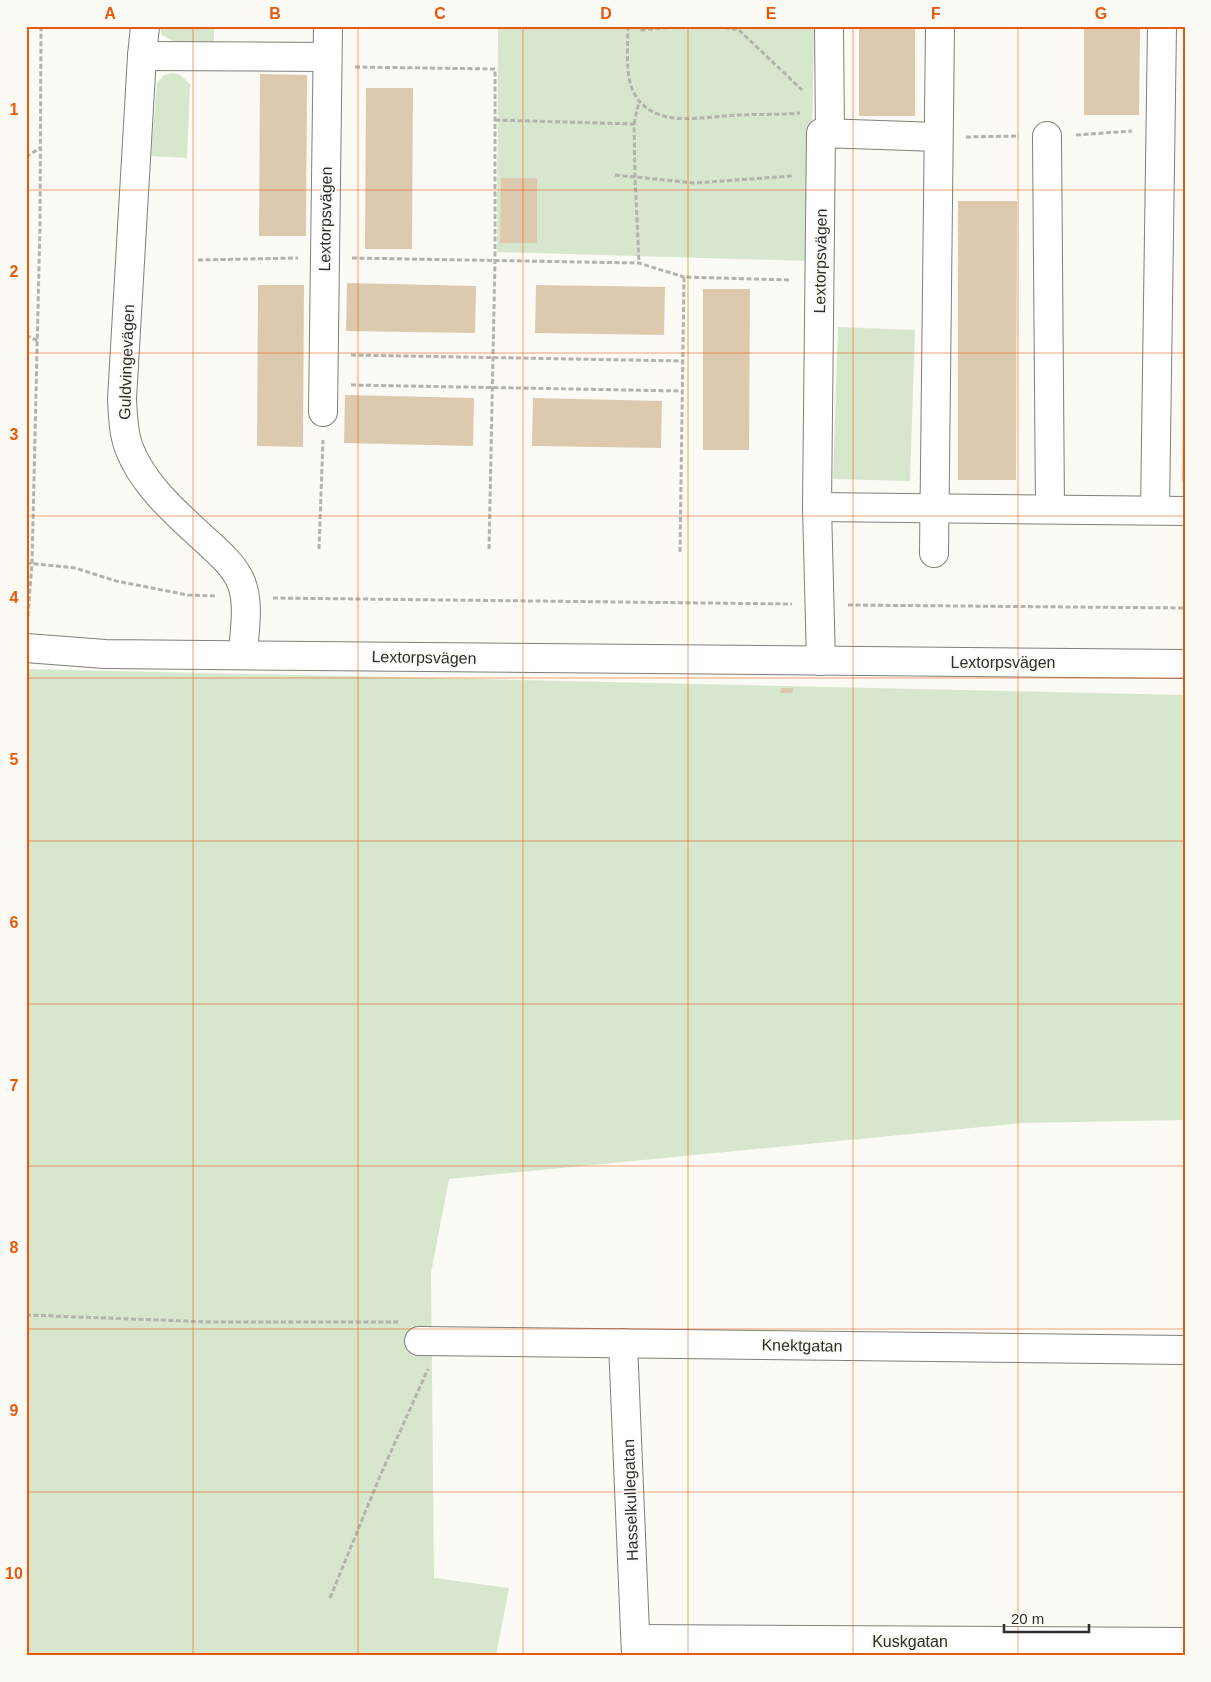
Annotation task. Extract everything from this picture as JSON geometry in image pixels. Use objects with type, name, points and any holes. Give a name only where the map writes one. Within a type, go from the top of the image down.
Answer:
[{"type":"street","name":"Guldvingevägen","points":[[145,26],[122,399],[124,431],[129,448],[146,478],[164,501],[230,566],[241,581],[245,598],[243,654]]},
{"type":"street","name":"Lextorpsvägen","points":[[324,412],[328,26]]},
{"type":"street","points":[[829,26],[830,134],[938,137]]},
{"type":"street","points":[[934,553],[940,26]]},
{"type":"street","points":[[1155,510],[1162,26]]},
{"type":"street","points":[[142,56],[327,62]]},
{"type":"street","name":"Lextorpsvägen","points":[[821,661],[818,605],[817,507],[820,174],[821,133],[830,134]]},
{"type":"street","points":[[1047,136],[1050,509]]},
{"type":"street","points":[[817,507],[1185,511]]},
{"type":"street","name":"Lextorpsvägen","points":[[26,648],[105,654],[1185,664]]},
{"type":"street","name":"Knektgatan","points":[[432,1341],[1185,1350]]},
{"type":"street","name":"Hasselkullegatan","points":[[623,1343],[636,1647]]},
{"type":"street","name":"Kuskgatan","points":[[636,1647],[1185,1642]]},
{"type":"path","points":[[28,616],[32,563],[38,341],[40,26]]},
{"type":"path","points":[[628,26],[629,76],[632,90],[651,111],[675,118],[801,113],[830,104]]},
{"type":"path","points":[[634,26],[642,30],[683,26]]},
{"type":"path","points":[[717,26],[739,30],[799,88],[830,104]]},
{"type":"path","points":[[327,62],[495,69],[495,259],[489,550]]},
{"type":"path","points":[[639,263],[634,176],[634,124],[640,101]]},
{"type":"path","points":[[495,120],[634,124]]},
{"type":"path","points":[[26,157],[40,148]]},
{"type":"path","points":[[615,175],[694,183],[820,174]]},
{"type":"path","points":[[198,260],[325,258],[495,259],[639,263],[684,277],[819,280]]},
{"type":"path","points":[[680,552],[684,277]]},
{"type":"path","points":[[26,336],[38,341]]},
{"type":"path","points":[[324,355],[683,362]]},
{"type":"path","points":[[324,384],[683,391]]},
{"type":"path","points":[[319,549],[324,412]]},
{"type":"path","points":[[26,563],[75,568],[116,581],[188,595],[245,598],[1185,608]]},
{"type":"path","points":[[26,1316],[212,1322],[403,1322],[432,1341],[420,1383],[330,1598]]},
{"type":"green space","points":[[160,26],[214,26],[214,41],[175,42],[162,35]]},
{"type":"green space","points":[[498,26],[814,26],[810,261],[497,252]]},
{"type":"green space","points":[[174,73],[180,75],[190,84],[187,158],[151,156],[157,83],[164,75]]},
{"type":"green space","points":[[838,327],[915,330],[910,481],[833,479]]},
{"type":"green space","points":[[26,669],[1185,695],[1185,1120],[1022,1123],[449,1179],[431,1273],[434,1578],[509,1588],[496,1656],[26,1656]]},
{"type":"building","points":[[438,26],[478,26],[478,29],[438,28]]},
{"type":"building","points":[[859,26],[915,26],[915,116],[859,116]]},
{"type":"building","points":[[1084,26],[1140,26],[1139,115],[1084,115]]},
{"type":"building","points":[[260,74],[307,75],[306,236],[259,236]]},
{"type":"building","points":[[366,88],[413,88],[412,249],[365,249]]},
{"type":"building","points":[[501,178],[537,178],[537,243],[500,243]]},
{"type":"building","points":[[958,201],[1017,201],[1016,480],[958,480]]},
{"type":"building","points":[[347,283],[476,286],[475,333],[346,331]]},
{"type":"building","points":[[258,285],[304,285],[303,447],[257,446]]},
{"type":"building","points":[[536,285],[665,287],[664,335],[535,333]]},
{"type":"building","points":[[703,289],[750,289],[749,450],[703,450]]},
{"type":"building","points":[[1183,384],[1185,384],[1185,482],[1182,482]]},
{"type":"building","points":[[345,395],[474,398],[473,446],[344,443]]},
{"type":"building","points":[[533,398],[662,401],[661,448],[532,446]]},
{"type":"building","points":[[781,688],[793,688],[793,693],[780,693]]}]
